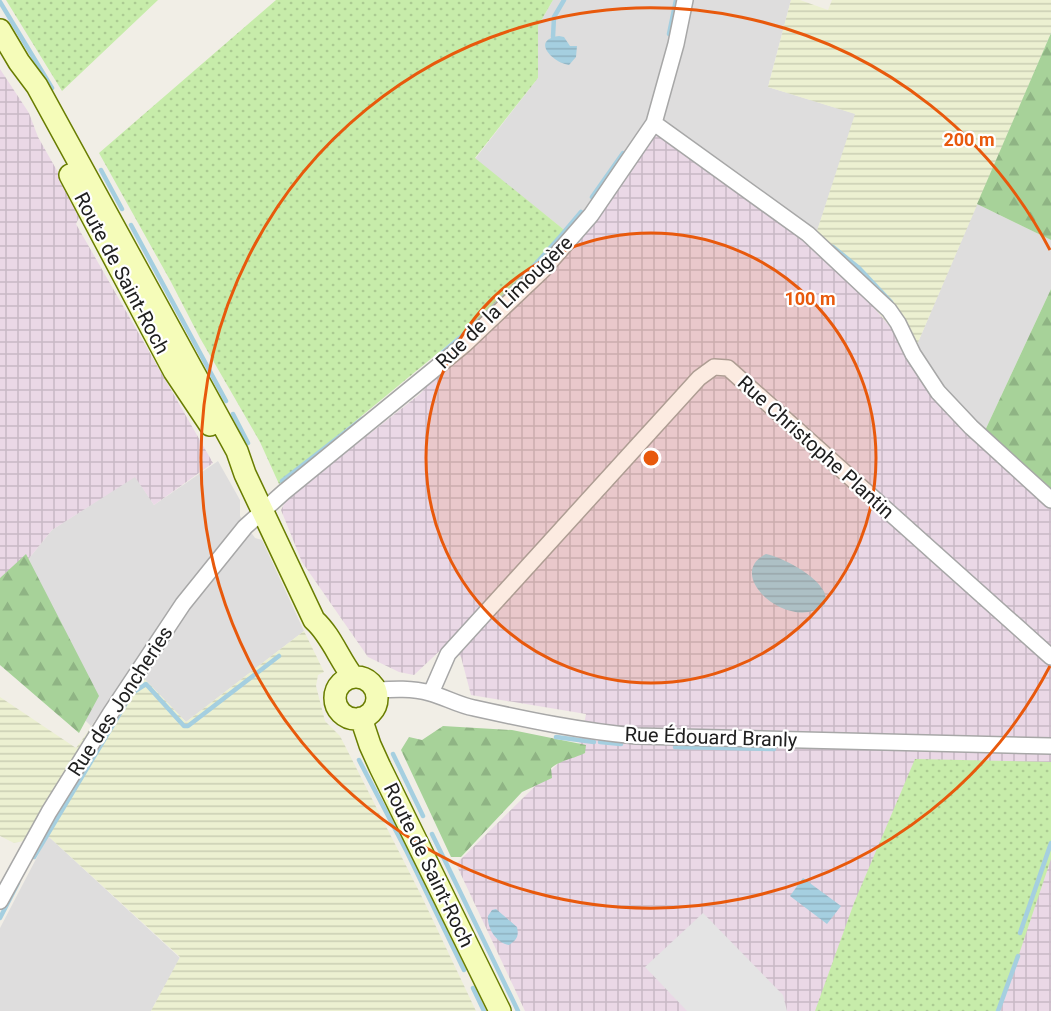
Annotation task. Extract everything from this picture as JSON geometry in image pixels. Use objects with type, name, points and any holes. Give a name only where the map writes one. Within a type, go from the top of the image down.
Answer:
[{"type":"street","name":"Rue de la Limougère","points":[[261,513],[464,345],[543,270],[591,215],[654,123],[676,44],[685,0]]},
{"type":"street","name":"Route de Saint-Roch","points":[[0,30],[37,86],[233,443],[261,513],[314,620],[322,627],[343,663],[346,681]]},
{"type":"street","points":[[654,123],[808,234],[889,310],[913,354],[938,392],[971,427],[1051,500]]},
{"type":"street","name":"Rue Christophe Plantin","points":[[431,693],[448,654],[699,378],[714,367],[728,368],[1051,657]]},
{"type":"street","name":"Rue des Joncheries","points":[[0,902],[49,813],[110,714],[183,604],[246,527],[261,513]]},
{"type":"street","points":[[367,680],[376,690],[376,704],[368,716],[347,717],[337,707],[335,700],[346,681],[367,680]]},
{"type":"street","name":"Rue Édouard Branly","points":[[376,690],[399,688],[431,693],[458,705],[538,723],[589,732],[636,736],[1051,746]]},
{"type":"street","name":"Route de Saint-Roch","points":[[361,718],[380,767],[501,1011]]},
{"type":"shaded area","points":[[553,0],[791,0],[768,87],[856,114],[815,237],[568,233],[475,159],[538,78],[538,26]]},
{"type":"shaded area","points":[[0,69],[29,113],[38,137],[81,213],[76,224],[213,463],[154,505],[135,477],[52,530],[0,594]]},
{"type":"shaded area","points":[[651,118],[815,237],[913,354],[938,392],[1051,497],[1051,1011],[525,1011],[456,864],[581,741],[586,714],[471,695],[461,657],[447,644],[414,675],[399,672],[368,657],[302,562],[281,510],[286,500],[420,394],[568,233]]},
{"type":"shaded area","points":[[977,204],[1051,240],[1051,289],[982,437],[913,354]]},
{"type":"shaded area","points":[[218,461],[240,500],[240,516],[255,538],[262,540],[304,631],[186,722],[134,668],[91,726],[0,636],[0,594],[52,530],[135,476],[154,505]]},
{"type":"shaded area","points":[[48,836],[180,958],[151,1011],[0,1011],[0,928]]},
{"type":"shaded area","points":[[703,913],[783,995],[787,1011],[687,1011],[645,967]]},
{"type":"green space","points":[[6,0],[158,0],[62,91]]},
{"type":"green space","points":[[276,0],[553,0],[538,26],[538,78],[475,158],[568,233],[489,311],[279,484],[260,442],[200,338],[99,153]]},
{"type":"green space","points":[[791,0],[800,0],[828,10],[832,0],[1051,0],[1051,33],[913,354],[815,237],[855,114],[768,87]]},
{"type":"green space","points":[[1051,33],[1051,240],[977,204]]},
{"type":"green space","points":[[1051,289],[1051,497],[982,437]]},
{"type":"green space","points":[[26,554],[99,696],[79,733],[0,665],[0,578]]},
{"type":"green space","points":[[304,631],[324,672],[318,675],[316,686],[325,721],[340,736],[421,895],[476,1011],[151,1011],[180,957],[48,836],[14,843],[0,836],[0,697],[76,748],[134,668],[186,722]]},
{"type":"green space","points":[[443,726],[512,730],[586,745],[585,753],[551,768],[552,778],[522,792],[461,857],[451,857],[401,750],[409,737],[422,740]]},
{"type":"green space","points":[[915,759],[1051,762],[1051,859],[1000,1011],[815,1011],[854,903]]},
{"type":"water","points":[[564,37],[570,46],[577,46],[576,57],[569,65],[551,56],[545,46],[550,38]]},
{"type":"water","points":[[766,554],[789,563],[813,578],[824,592],[825,604],[811,611],[796,612],[780,607],[767,599],[757,587],[752,575],[755,564]]},
{"type":"water","points":[[803,878],[841,906],[827,924],[790,896]]},
{"type":"water","points":[[496,909],[517,927],[517,938],[509,945],[496,938],[489,925],[488,916],[492,910]]},
{"type":"waterway","points":[[553,37],[554,17],[564,0]]},
{"type":"waterway","points":[[669,34],[676,0]]},
{"type":"waterway","points":[[0,2],[52,88]]},
{"type":"waterway","points":[[592,197],[623,153]]},
{"type":"waterway","points":[[101,170],[122,209]]},
{"type":"waterway","points":[[442,353],[515,286],[581,212]]},
{"type":"waterway","points":[[131,225],[226,401]]},
{"type":"waterway","points":[[833,247],[859,268],[891,302]]},
{"type":"waterway","points":[[233,414],[248,443]]},
{"type":"waterway","points":[[282,481],[362,419]]},
{"type":"waterway","points":[[132,693],[146,684],[184,726],[188,726],[279,656]]},
{"type":"waterway","points":[[34,857],[126,703]]},
{"type":"waterway","points":[[556,737],[594,742]]},
{"type":"waterway","points":[[600,742],[621,744]]},
{"type":"waterway","points":[[675,747],[774,749]]},
{"type":"waterway","points":[[393,754],[423,816]]},
{"type":"waterway","points":[[359,760],[464,970]]},
{"type":"waterway","points":[[432,834],[518,1011]]},
{"type":"waterway","points":[[1020,933],[1051,843]]},
{"type":"waterway","points":[[0,918],[18,883]]},
{"type":"waterway","points":[[998,1011],[1018,956]]},
{"type":"waterway","points":[[473,988],[484,1011]]}]
